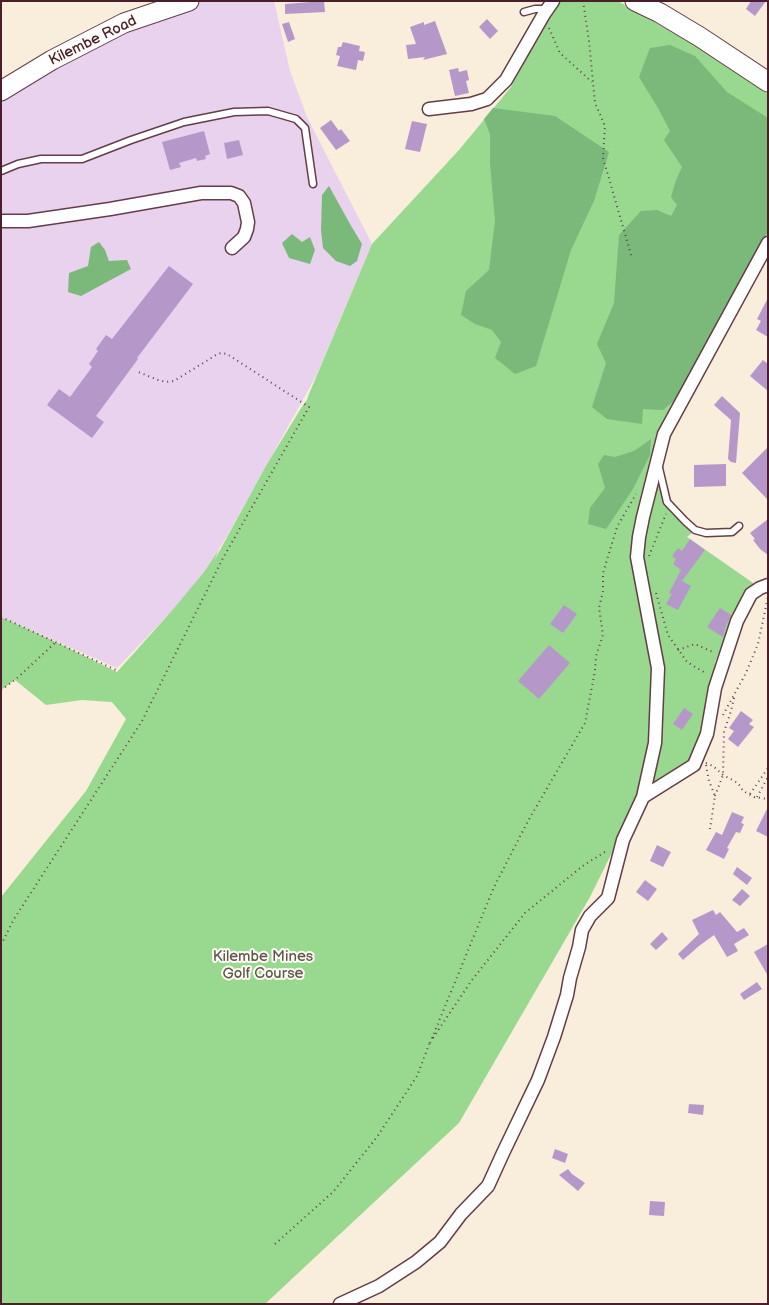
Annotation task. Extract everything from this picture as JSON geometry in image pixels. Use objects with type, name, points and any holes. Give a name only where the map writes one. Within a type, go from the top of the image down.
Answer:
[{"type":"main road","name":"Kilembe Road","points":[[1,91],[52,60],[124,23],[189,1]]},
{"type":"main road","points":[[635,1],[660,13],[700,37],[768,82]]},
{"type":"street","points":[[429,109],[471,104],[487,99],[506,80],[548,8]]},
{"type":"street","points":[[1,221],[28,221],[110,210],[201,193],[231,192],[239,196],[244,203],[248,222],[244,237],[232,248]]},
{"type":"street","points":[[340,1304],[379,1286],[416,1262],[440,1242],[461,1214],[488,1186],[538,1080],[567,995],[582,930],[590,916],[608,898],[623,840],[643,797],[655,743],[658,668],[637,558],[643,517],[664,434],[768,243]]},
{"type":"street","points":[[643,797],[700,764],[718,680],[737,621],[752,594],[768,585]]},
{"type":"lane","points":[[524,12],[548,8]]},
{"type":"lane","points":[[1,171],[18,164],[41,159],[82,159],[184,122],[234,112],[268,111],[296,118],[305,128],[313,184]]},
{"type":"lane","points":[[657,462],[667,502],[695,530],[706,533],[732,532],[739,526]]},
{"type":"path","points":[[583,1],[595,103],[605,126],[603,158],[632,258]]},
{"type":"path","points":[[548,8],[560,53],[592,83]]},
{"type":"path","points":[[1,945],[14,919],[142,721],[223,558],[309,407],[227,354],[221,353],[216,355],[174,381],[166,382],[136,372]]},
{"type":"path","points":[[274,1244],[333,1192],[377,1138],[417,1076],[494,888],[528,821],[585,722],[596,656],[603,635],[599,608],[603,591],[603,573],[616,527],[636,494]]},
{"type":"path","points":[[649,556],[670,505]]},
{"type":"path","points":[[654,588],[668,635],[678,650],[687,662],[718,680]]},
{"type":"path","points":[[721,718],[746,674],[758,644],[768,597]]},
{"type":"path","points":[[1,617],[116,670]]},
{"type":"path","points":[[1,690],[15,680],[56,642]]},
{"type":"path","points":[[678,650],[695,644],[725,658]]},
{"type":"path","points":[[710,829],[715,796],[723,775],[724,732],[732,711],[736,690]]},
{"type":"path","points":[[700,764],[713,766],[723,775],[738,783],[743,790],[754,797],[768,800]]},
{"type":"path","points":[[700,764],[710,781],[715,796]]},
{"type":"path","points":[[750,794],[768,768]]},
{"type":"path","points":[[757,797],[768,777]]},
{"type":"path","points":[[430,1043],[472,980],[524,913],[584,865],[623,840]]},
{"type":"shaded area","points":[[193,1],[274,1],[290,71],[307,117],[372,244],[316,376],[227,536],[204,572],[169,614],[117,668],[1,617],[1,93],[60,57]]},
{"type":"green space","name":"Kilembe Mines Golf Course","points":[[557,1],[618,1],[768,90],[768,232],[660,429],[631,555],[652,656],[653,732],[636,804],[590,897],[459,1123],[265,1304],[1,1304],[1,897],[86,791],[126,719],[112,702],[82,700],[46,705],[15,680],[1,690],[1,617],[117,672],[204,572],[219,549],[214,561],[267,464],[307,400],[372,244],[459,150],[511,87]]},
{"type":"green space","points":[[670,45],[695,56],[727,92],[768,118],[768,232],[675,400],[663,410],[643,409],[642,424],[607,419],[592,407],[606,363],[597,344],[614,303],[619,235],[641,211],[657,210],[671,216],[677,205],[671,197],[682,167],[664,140],[670,131],[639,77],[650,48]]},
{"type":"green space","points":[[493,108],[555,116],[609,152],[594,201],[571,250],[536,366],[515,374],[495,358],[501,342],[492,330],[475,324],[461,315],[466,291],[489,270],[495,221],[490,163],[490,134],[484,119]]},
{"type":"green space","points":[[329,186],[362,244],[357,261],[350,266],[336,261],[323,248],[321,230],[322,195]]},
{"type":"green space","points":[[292,234],[302,242],[310,237],[315,250],[310,264],[289,258],[282,243]]},
{"type":"green space","points":[[99,242],[105,250],[109,261],[127,260],[131,269],[81,296],[68,292],[69,273],[88,266],[91,247]]},
{"type":"green space","points":[[651,439],[650,455],[633,489],[606,529],[588,524],[590,508],[605,488],[598,464],[604,455],[615,457],[634,451]]},
{"type":"green space","points":[[660,471],[670,505],[695,530],[687,537],[756,585],[729,629],[715,662],[714,678],[702,731],[684,769],[651,787],[660,748],[642,552]]},
{"type":"building","points":[[324,1],[325,12],[285,14],[285,4]]},
{"type":"building","points":[[751,1],[766,1],[755,16],[746,9]]},
{"type":"building","points":[[487,19],[498,31],[490,39],[479,27]]},
{"type":"building","points":[[435,21],[447,54],[423,60],[425,57],[408,59],[406,45],[416,44],[410,27],[424,22],[424,25]]},
{"type":"building","points":[[289,22],[295,39],[288,42],[282,24]]},
{"type":"building","points":[[343,42],[360,46],[359,51],[365,52],[363,61],[358,60],[356,70],[337,66],[340,56],[336,55],[338,47],[341,47]]},
{"type":"building","points":[[458,68],[459,72],[467,70],[469,80],[466,81],[469,93],[455,96],[449,70]]},
{"type":"building","points":[[331,120],[350,141],[336,150],[320,128]]},
{"type":"building","points":[[412,121],[427,124],[420,152],[405,149]]},
{"type":"building","points":[[204,131],[210,154],[205,156],[206,159],[197,161],[196,158],[179,163],[181,167],[170,170],[162,142]]},
{"type":"building","points":[[239,140],[243,155],[227,159],[224,143]]},
{"type":"building","points":[[169,266],[193,284],[96,416],[104,422],[92,438],[47,405],[59,389],[70,397],[92,367],[89,364],[98,351],[96,349],[106,335],[112,339]]},
{"type":"building","points":[[768,298],[768,337],[756,330],[761,321],[757,319]]},
{"type":"building","points":[[763,360],[768,364],[768,391],[750,376]]},
{"type":"building","points":[[722,396],[740,413],[736,463],[728,459],[731,420],[714,405]]},
{"type":"building","points":[[768,447],[768,500],[742,473]]},
{"type":"building","points":[[726,464],[726,486],[694,487],[694,465]]},
{"type":"building","points":[[768,519],[768,555],[760,549],[750,533]]},
{"type":"building","points":[[690,539],[705,550],[682,581],[691,586],[678,610],[666,604],[672,594],[669,593],[681,570],[673,564],[676,559],[672,556],[678,548],[682,551]]},
{"type":"building","points":[[564,605],[577,614],[563,633],[550,624]]},
{"type":"building","points":[[720,608],[731,615],[723,637],[707,627]]},
{"type":"building","points":[[549,645],[570,663],[539,699],[518,681]]},
{"type":"building","points":[[684,708],[693,714],[682,730],[673,724]]},
{"type":"building","points":[[741,711],[753,720],[749,724],[754,727],[738,747],[728,739],[734,731],[729,728]]},
{"type":"building","points":[[768,807],[768,837],[756,831]]},
{"type":"building","points":[[732,812],[744,817],[741,823],[744,824],[740,833],[736,832],[727,848],[729,849],[724,859],[706,850],[716,832],[722,835]]},
{"type":"building","points":[[657,845],[671,852],[663,867],[650,861]]},
{"type":"building","points":[[737,867],[752,878],[747,885],[733,874]]},
{"type":"building","points":[[645,880],[657,889],[648,901],[636,892]]},
{"type":"building","points":[[742,889],[750,896],[740,906],[732,900]]},
{"type":"building","points":[[713,910],[716,915],[720,912],[737,932],[744,928],[749,935],[734,944],[738,951],[727,957],[714,935],[683,960],[678,954],[699,934],[692,920]]},
{"type":"building","points":[[662,932],[668,939],[656,950],[650,944]]},
{"type":"building","points":[[768,944],[768,976],[754,952]]},
{"type":"building","points":[[757,982],[762,989],[744,1000],[740,994]]},
{"type":"building","points":[[689,1104],[704,1105],[703,1115],[688,1113]]},
{"type":"building","points":[[555,1149],[568,1154],[565,1163],[552,1158]]},
{"type":"building","points":[[568,1169],[585,1183],[578,1191],[559,1175]]},
{"type":"building","points":[[650,1201],[665,1202],[664,1216],[649,1215]]}]
